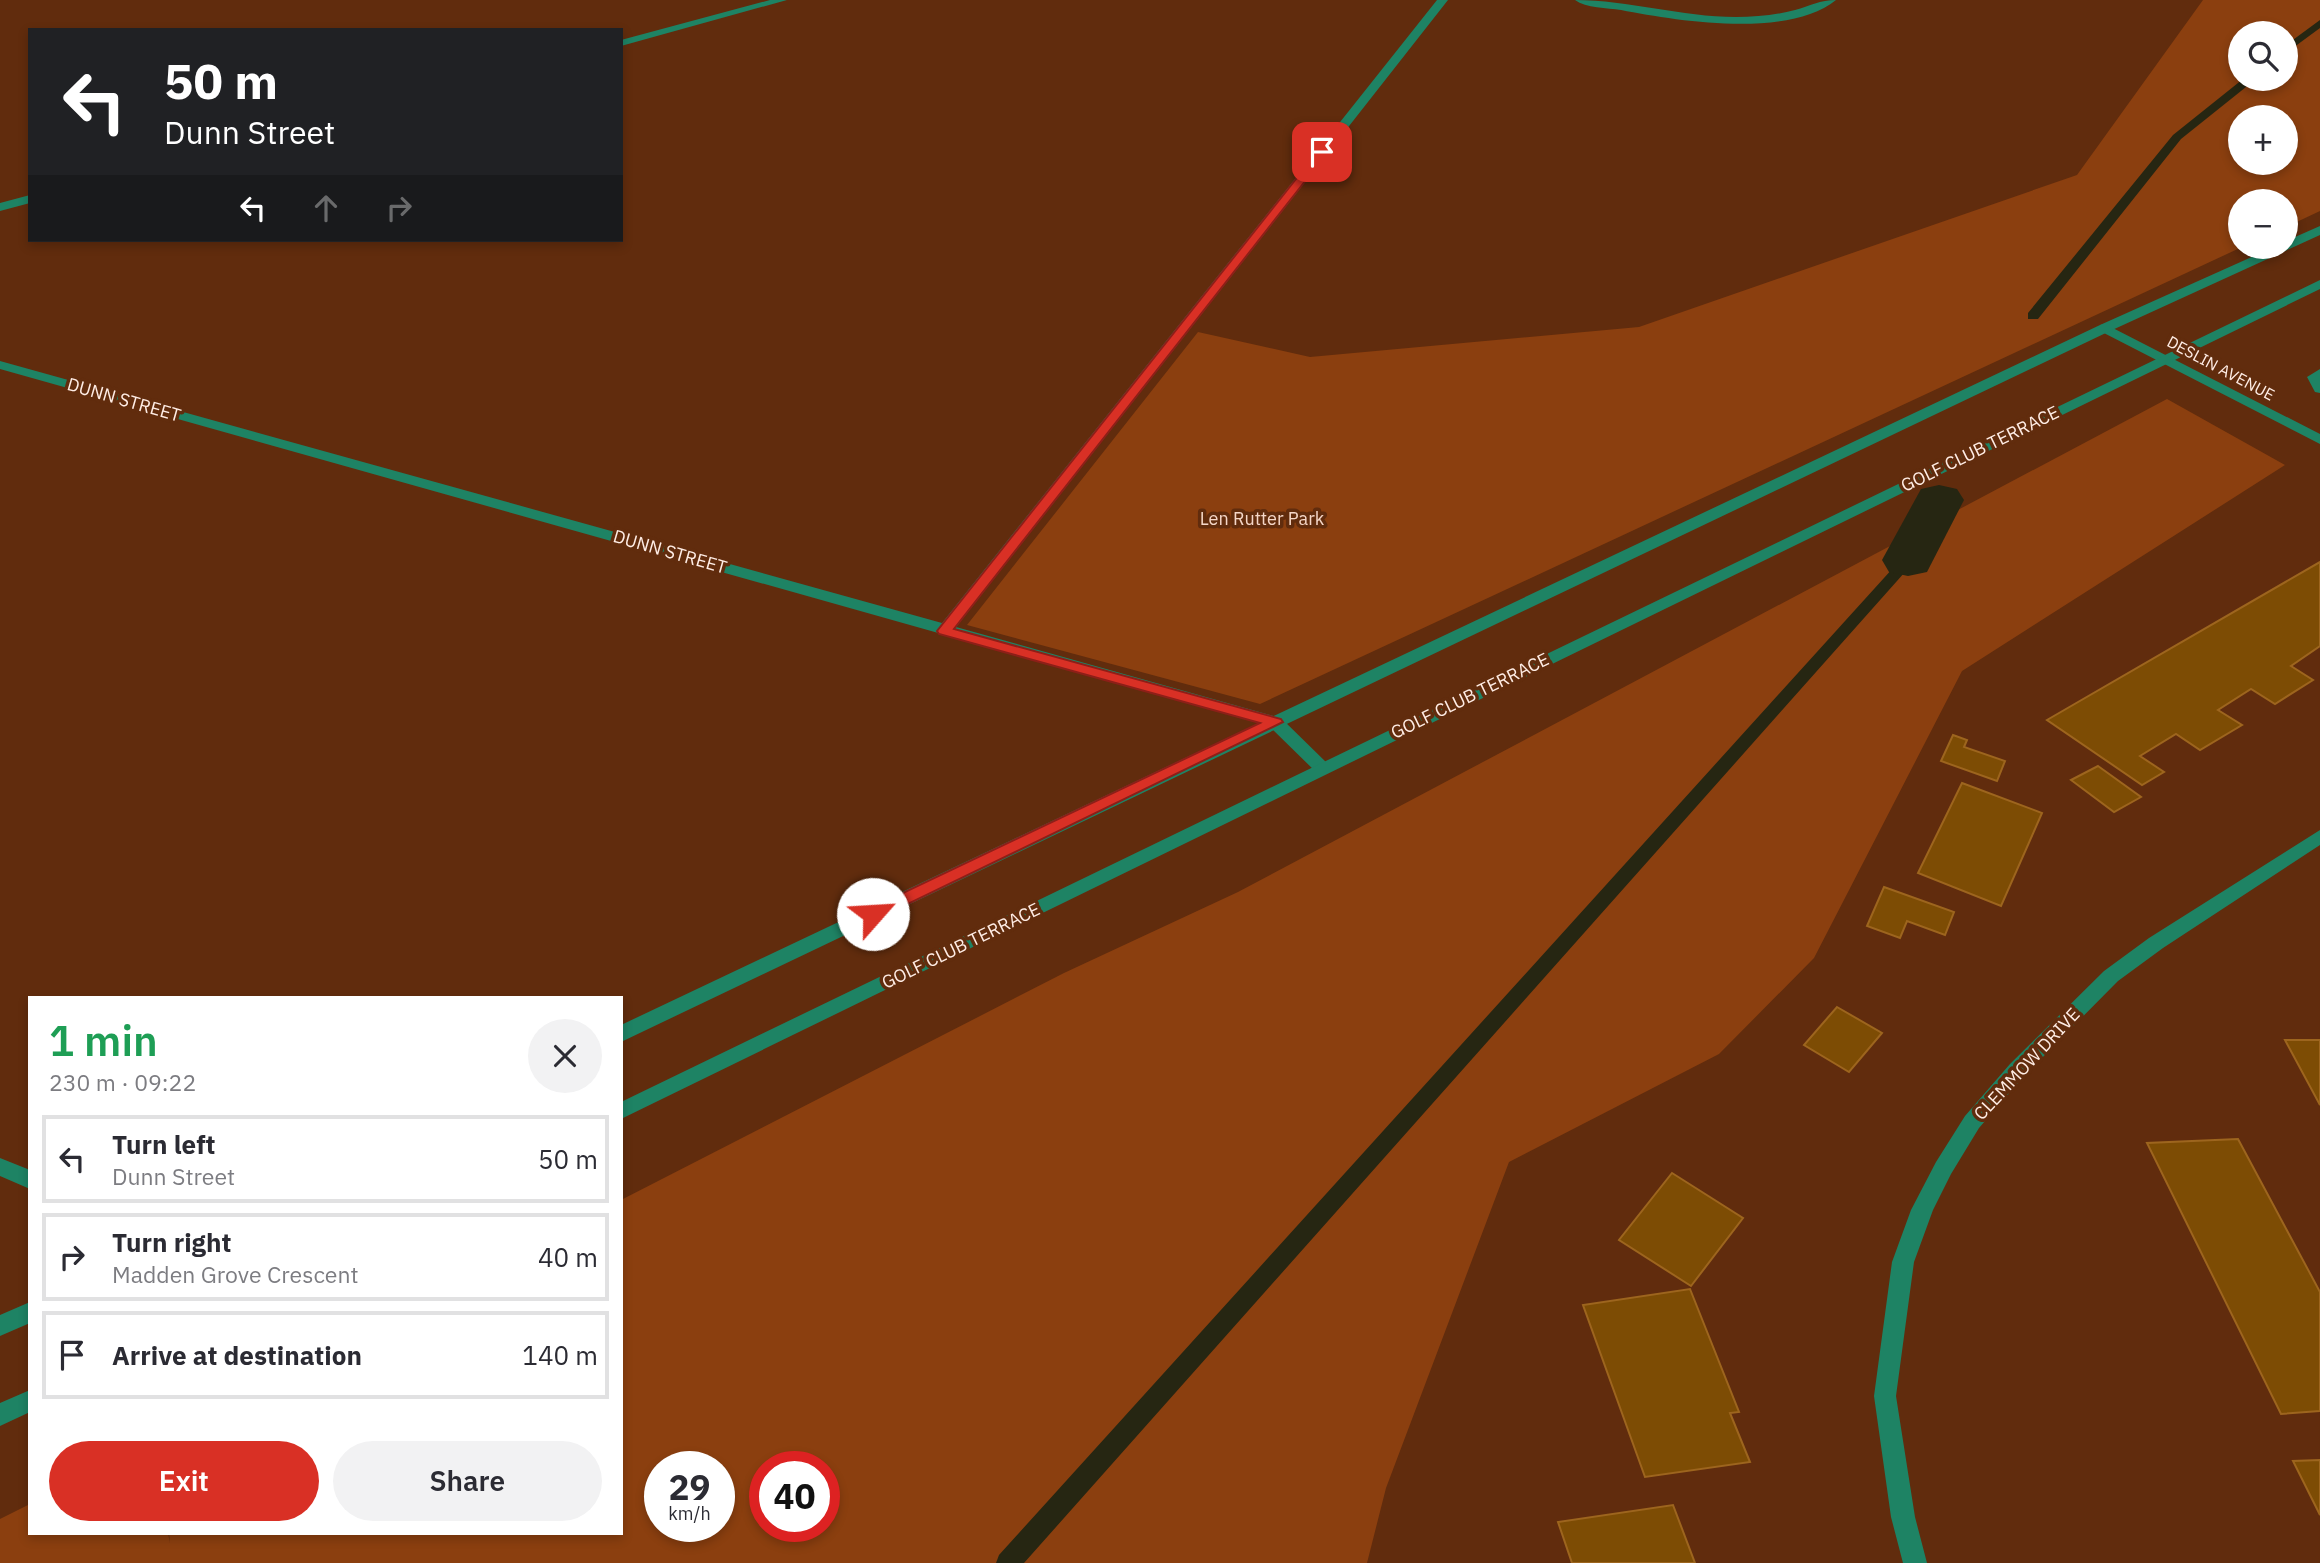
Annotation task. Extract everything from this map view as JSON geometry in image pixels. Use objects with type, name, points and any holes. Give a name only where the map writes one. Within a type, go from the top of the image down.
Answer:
[{"type":"street","points":[[623,42],[782,0]]},
{"type":"street","points":[[944,631],[1443,0]]},
{"type":"street","points":[[1580,0],[1680,16],[1736,20],[1794,14],[1831,0]]},
{"type":"street","points":[[0,207],[28,200]]},
{"type":"street","points":[[2298,240],[2320,230]]},
{"type":"street","points":[[623,1033],[2105,328],[2256,259]]},
{"type":"street","name":"GOLF CLUB TERRACE","points":[[623,1110],[2320,284]]},
{"type":"street","name":"DESLIN AVENUE","points":[[2105,328],[2320,440]]},
{"type":"street","name":"DUNN STREET","points":[[0,365],[1275,722],[1323,769]]},
{"type":"street","points":[[2320,373],[2314,377],[2320,388]]},
{"type":"street","name":"CLEMMOW DRIVE","points":[[1915,1563],[1903,1517],[1885,1396],[1903,1262],[1922,1210],[1943,1168],[1972,1122],[1999,1091],[2111,976],[2156,943],[2320,836]]},
{"type":"street","points":[[0,1167],[28,1179]]},
{"type":"street","points":[[0,1326],[28,1313]]},
{"type":"street","points":[[0,1415],[28,1401]]},
{"type":"green space","name":"Len Rutter Park","points":[[2203,0],[2320,0],[2320,211],[2298,221],[2298,189],[2228,189],[2228,254],[1260,704],[967,625],[1198,332],[1310,357],[1639,327],[2077,175]]},
{"type":"green space","points":[[2167,399],[2285,465],[1962,671],[1814,958],[1719,1054],[1509,1162],[1386,1488],[1367,1563],[0,1563],[0,1519],[28,1505],[28,1535],[168,1535],[170,1543],[169,1535],[623,1535],[623,1199],[1064,973],[1238,892]]},
{"type":"building","points":[[2320,562],[2320,646],[2291,666],[2313,680],[2275,704],[2251,689],[2218,710],[2242,725],[2200,750],[2176,734],[2140,756],[2164,772],[2142,785],[2047,720]]},
{"type":"building","points":[[1953,735],[1967,740],[1964,747],[2005,761],[1997,781],[1941,761]]},
{"type":"building","points":[[2098,766],[2141,797],[2114,812],[2071,780]]},
{"type":"building","points":[[1962,783],[2042,813],[2001,906],[1918,873]]},
{"type":"building","points":[[1884,887],[1954,912],[1945,935],[1907,921],[1900,938],[1867,926]]},
{"type":"building","points":[[1837,1007],[1882,1033],[1849,1072],[1804,1045]]},
{"type":"building","points":[[2285,1040],[2320,1040],[2320,1105]]},
{"type":"building","points":[[2238,1139],[2320,1292],[2320,1411],[2281,1414],[2147,1143]]},
{"type":"building","points":[[1672,1173],[1743,1218],[1691,1286],[1619,1240]]},
{"type":"building","points":[[1690,1289],[1739,1412],[1730,1413],[1750,1462],[1645,1477],[1583,1305]]},
{"type":"building","points":[[2320,1460],[2320,1515],[2293,1461]]},
{"type":"building","points":[[1673,1505],[1695,1563],[1572,1563],[1558,1522]]},
{"type":"waterway","points":[[2298,40],[2320,23]]},
{"type":"waterway","points":[[2033,316],[2177,137],[2235,91]]},
{"type":"waterway","points":[[1908,560],[1939,500]]},
{"type":"waterway","points":[[1008,1563],[1908,560]]},
{"type":"route","points":[[873,914],[1275,722],[944,631],[1322,152]]}]
